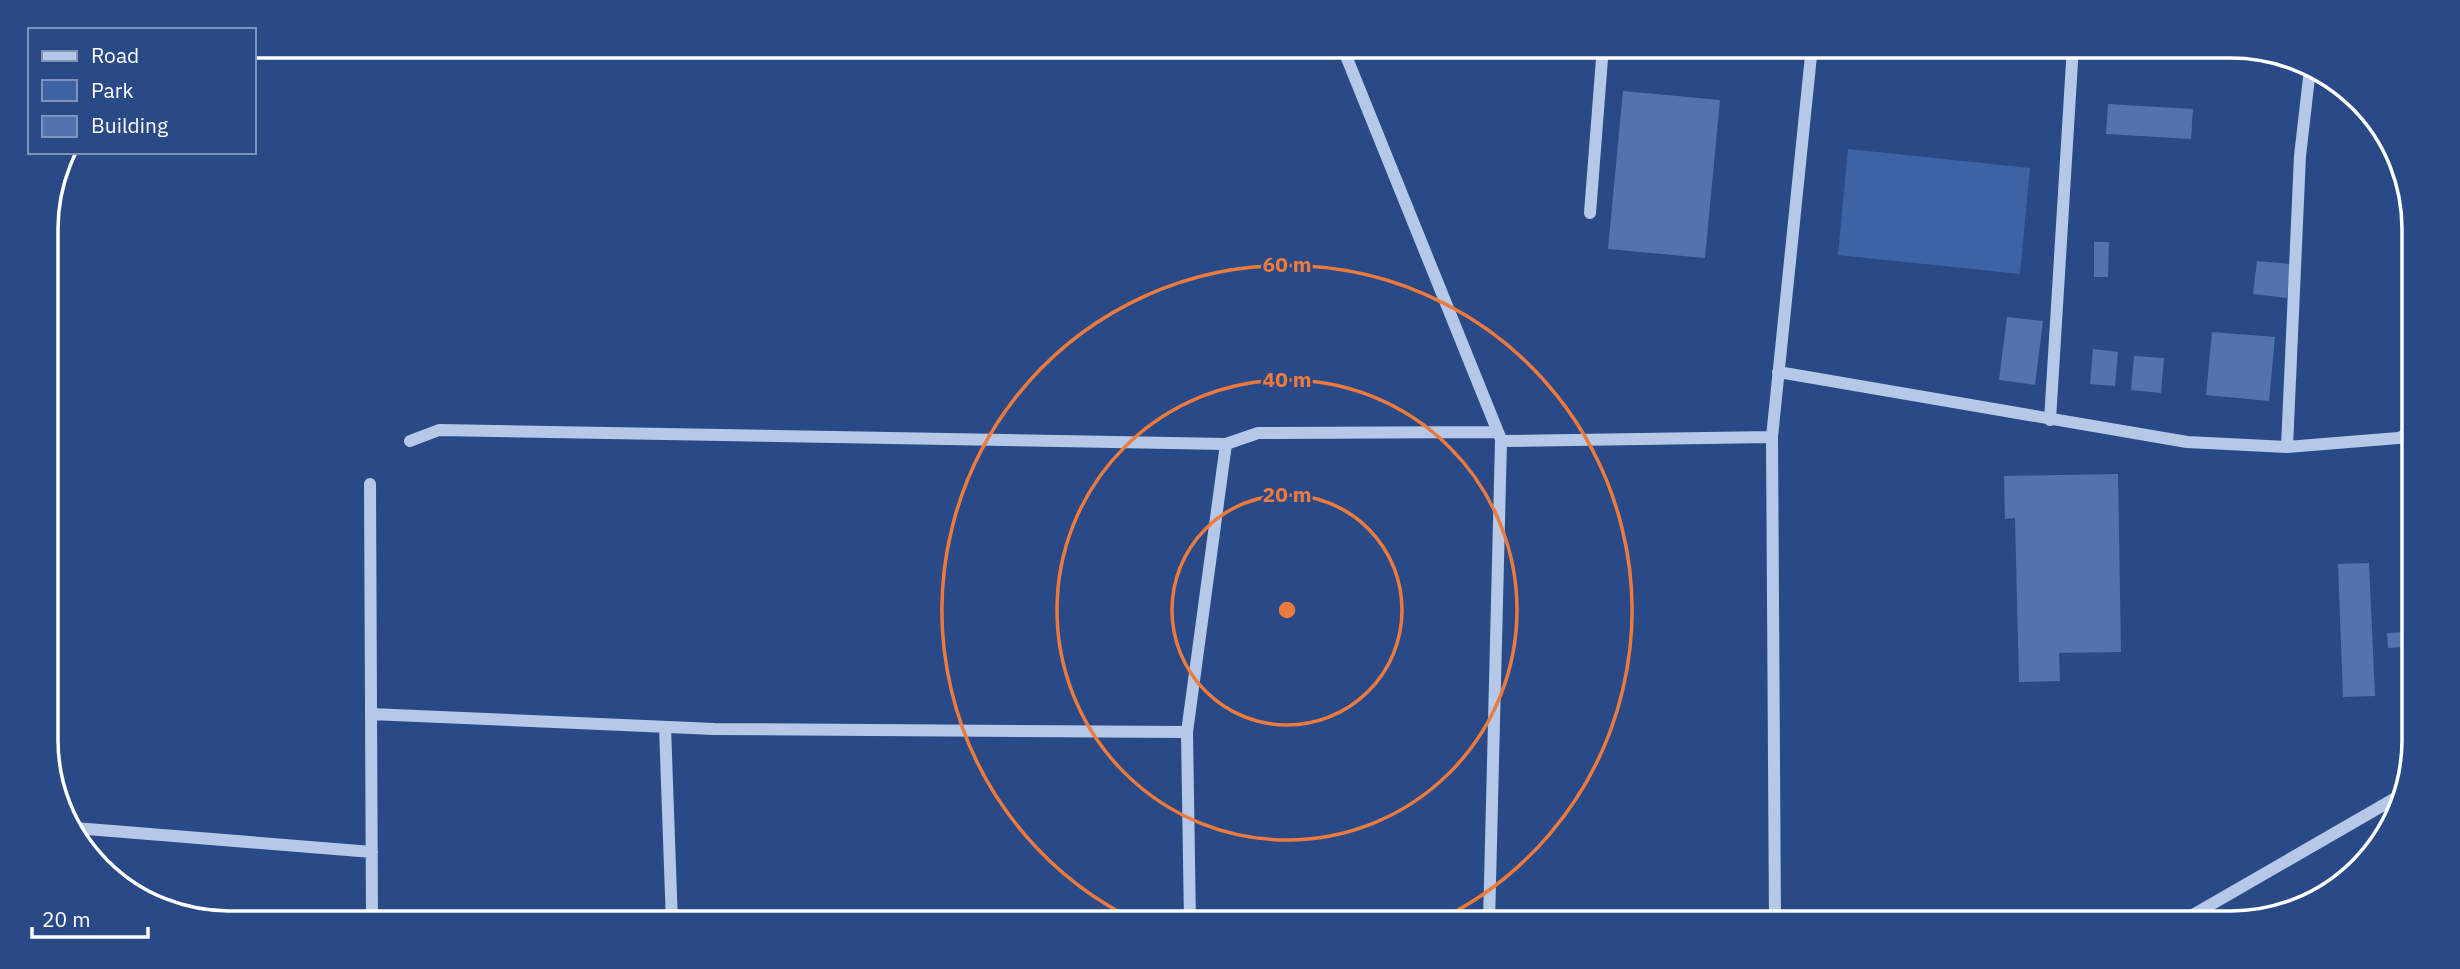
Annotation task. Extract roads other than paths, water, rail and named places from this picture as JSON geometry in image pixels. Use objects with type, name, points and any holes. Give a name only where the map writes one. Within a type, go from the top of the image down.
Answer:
[{"type":"street","points":[[1347,58],[1499,437],[1489,911]]},
{"type":"street","points":[[1590,213],[1602,58]]},
{"type":"street","points":[[1775,911],[1772,437],[1811,58]]},
{"type":"street","points":[[2050,420],[2072,58]]},
{"type":"street","points":[[2287,447],[2300,156],[2309,76]]},
{"type":"street","points":[[1779,372],[2187,442],[2287,447],[2402,437]]},
{"type":"street","points":[[410,441],[439,429],[1226,444],[1258,433],[1499,437],[1772,437]]},
{"type":"street","points":[[1190,911],[1186,732],[1226,444]]},
{"type":"street","points":[[370,484],[372,911]]},
{"type":"street","points":[[371,714],[665,727],[1186,732]]},
{"type":"street","points":[[665,727],[673,911]]},
{"type":"street","points":[[2200,911],[2391,801]]},
{"type":"street","points":[[83,829],[372,852]]}]
